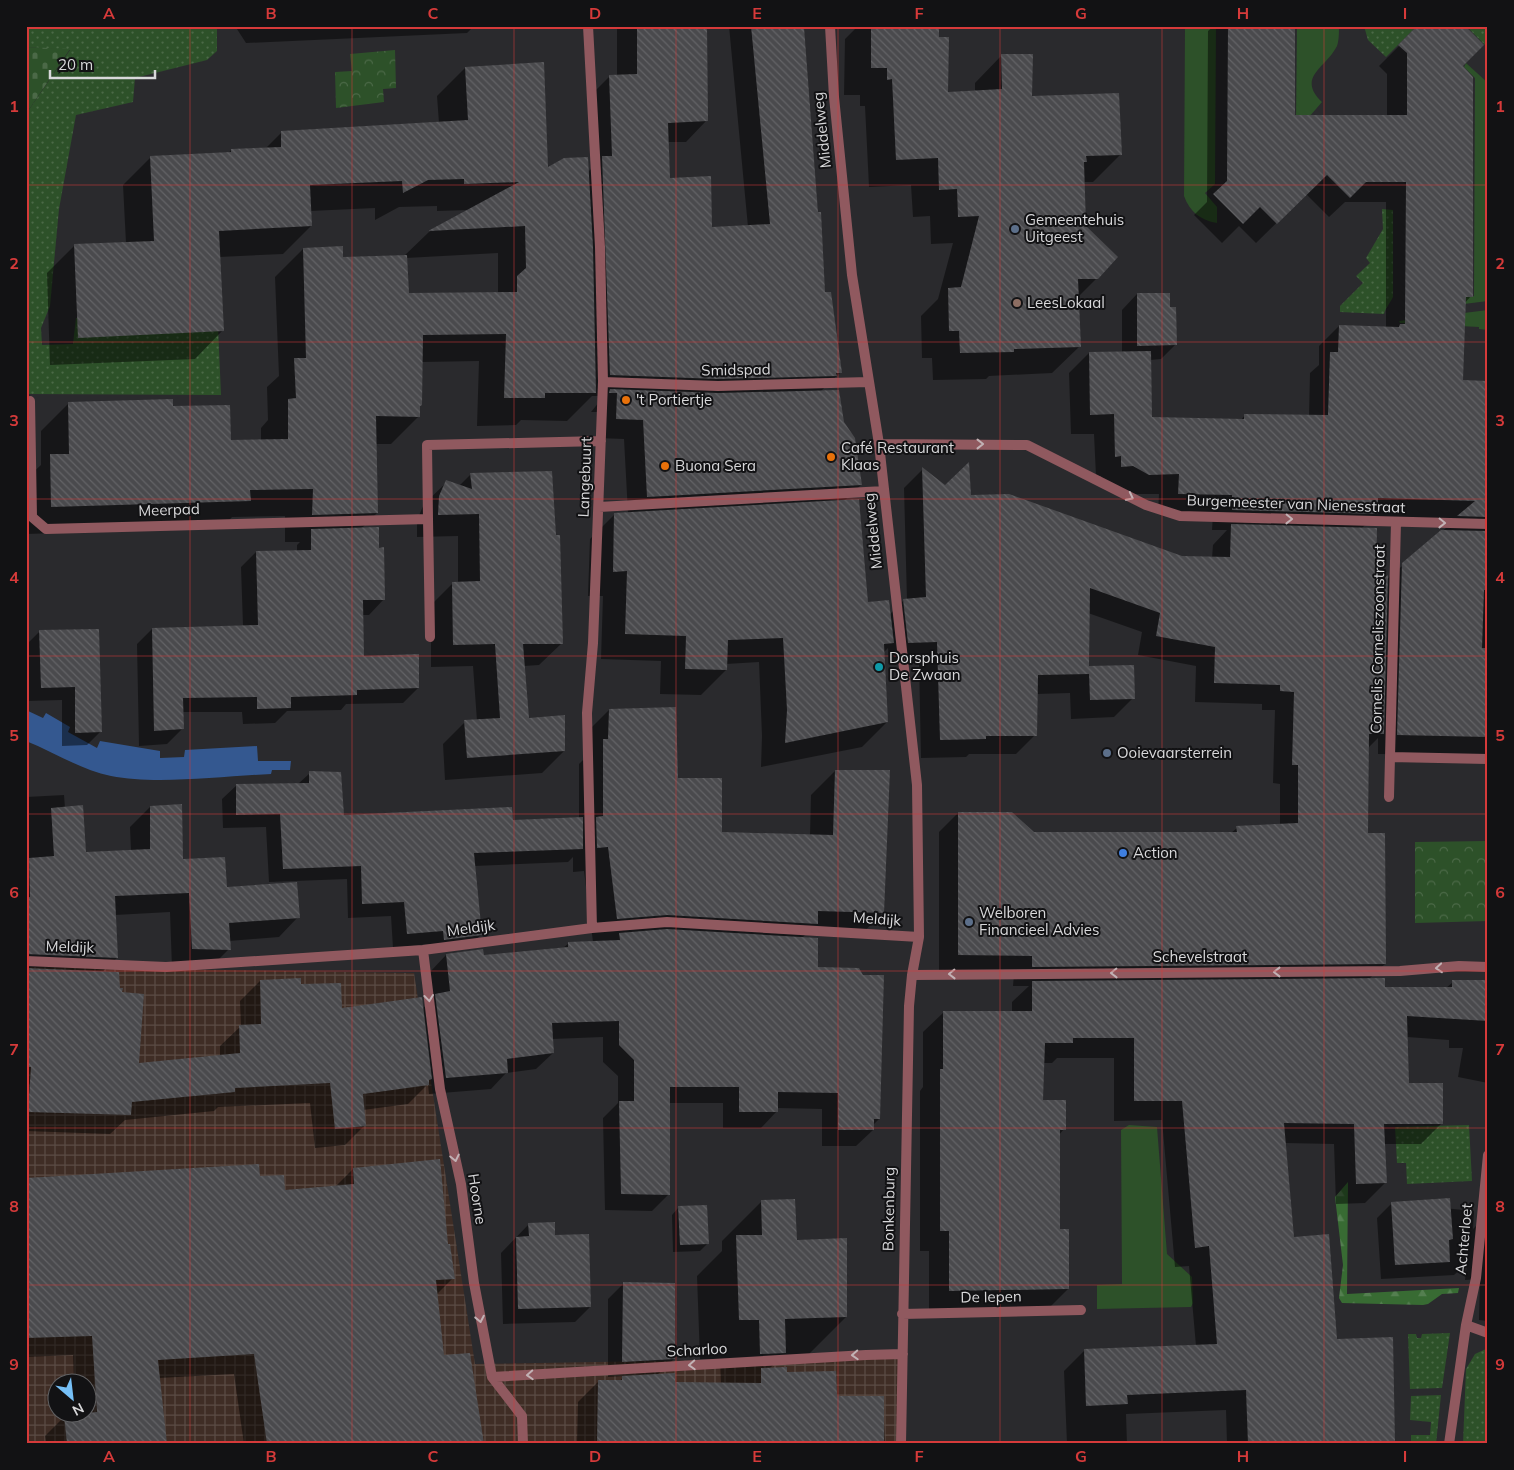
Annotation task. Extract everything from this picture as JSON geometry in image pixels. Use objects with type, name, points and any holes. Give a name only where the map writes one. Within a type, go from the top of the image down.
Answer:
[{"type":"street","name":"Langebuurt","points":[[588,26],[600,247],[604,382],[593,643],[587,713],[592,928]]},
{"type":"street","name":"Middelweg","points":[[830,26],[834,97],[851,265],[879,444],[917,785],[919,937],[912,975]]},
{"type":"street","name":"Smidspad","points":[[604,382],[718,386],[869,382]]},
{"type":"street","name":"Meerpad","points":[[30,402],[32,517],[46,529],[428,519]]},
{"type":"street","points":[[430,637],[427,445],[601,441]]},
{"type":"street","name":"Burgemeester van Nienesstraat","points":[[879,444],[1027,445],[1146,505],[1180,516],[1488,524]]},
{"type":"street","points":[[599,507],[884,491]]},
{"type":"street","name":"Cornelis Corneliszoonstraat","points":[[1389,797],[1396,522]]},
{"type":"street","points":[[1390,757],[1488,759]]},
{"type":"street","name":"Meldijk","points":[[26,960],[166,967],[423,950],[592,928],[667,922],[919,937]]},
{"type":"street","name":"Hoorne","points":[[423,950],[440,1089],[461,1184],[474,1283],[492,1377],[522,1416],[523,1444]]},
{"type":"street","name":"Schevelstraat","points":[[912,975],[1400,972],[1459,966],[1488,967]]},
{"type":"street","name":"Bonkenburg","points":[[900,1444],[912,975]]},
{"type":"street","name":"Achterloet","points":[[1449,1444],[1466,1324],[1476,1278],[1488,1155]]},
{"type":"street","name":"De Iepen","points":[[902,1314],[1081,1310]]},
{"type":"street","points":[[1466,1324],[1488,1334]]},
{"type":"street","name":"Scharloo","points":[[492,1377],[856,1355],[903,1354]]},
{"type":"shaded area","points":[[26,967],[414,973],[475,1364],[899,1357],[899,1444],[26,1444]]},
{"type":"green space","points":[[26,26],[217,26],[217,51],[207,60],[135,78],[133,102],[76,115],[59,209],[50,306],[41,328],[42,345],[73,344],[76,318],[139,318],[218,326],[221,395],[26,394],[26,114],[70,50],[26,47]]},
{"type":"green space","points":[[1185,26],[1216,26],[1215,184],[1205,193],[1217,207],[1217,223],[1206,220],[1196,214],[1189,207],[1184,196]]},
{"type":"green space","points":[[1297,26],[1339,26],[1337,46],[1312,79],[1315,93],[1322,102],[1303,124],[1296,123]]},
{"type":"green space","points":[[1364,26],[1417,26],[1386,57],[1368,40]]},
{"type":"green space","points":[[1466,26],[1488,26],[1488,48]]},
{"type":"green space","points":[[26,47],[70,49],[26,114]]},
{"type":"green space","points":[[395,50],[396,88],[383,89],[384,102],[336,108],[335,72],[352,71],[350,54]]},
{"type":"green space","points":[[1466,63],[1488,83],[1488,301],[1440,307],[1445,297],[1474,296],[1475,78],[1464,67]]},
{"type":"green space","points":[[1382,209],[1393,210],[1393,297],[1384,314],[1340,312],[1340,306],[1363,283],[1356,276],[1370,263],[1366,258],[1383,229]]},
{"type":"green space","points":[[1488,310],[1488,330],[1479,329],[1479,327],[1400,323],[1399,321]]},
{"type":"green space","points":[[1488,841],[1488,921],[1415,923],[1415,842]]},
{"type":"green space","points":[[1129,1125],[1157,1127],[1167,1254],[1192,1277],[1193,1303],[1191,1307],[1097,1309],[1097,1285],[1122,1284],[1121,1130]]},
{"type":"green space","points":[[1469,1125],[1472,1181],[1407,1184],[1406,1163],[1397,1163],[1395,1127]]},
{"type":"green space","points":[[1348,1182],[1347,1294],[1459,1288],[1458,1293],[1442,1294],[1428,1304],[1423,1305],[1342,1303],[1339,1298],[1343,1265],[1335,1197]]},
{"type":"green space","points":[[1450,1333],[1442,1388],[1410,1389],[1408,1334],[1416,1334],[1417,1338],[1421,1338],[1422,1334]]},
{"type":"green space","points":[[1488,1348],[1488,1444],[1463,1444],[1466,1369],[1475,1354]]},
{"type":"green space","points":[[1441,1395],[1436,1444],[1411,1444],[1411,1435],[1430,1435],[1431,1422],[1410,1420],[1411,1396]]},
{"type":"water","points":[[26,710],[43,718],[46,713],[70,727],[68,732],[97,748],[100,741],[160,751],[160,758],[184,757],[185,750],[257,746],[258,761],[291,761],[290,770],[272,770],[271,774],[169,780],[129,779],[111,776],[78,765],[26,741]]},
{"type":"building","points":[[637,26],[707,26],[708,121],[668,123],[670,178],[711,176],[712,227],[770,224],[751,26],[804,26],[818,212],[821,212],[825,292],[831,292],[842,373],[836,373],[837,376],[718,379],[610,375],[602,156],[612,156],[609,75],[637,74]]},
{"type":"building","points":[[871,26],[939,26],[939,37],[949,37],[948,92],[1002,89],[1001,54],[1033,54],[1032,96],[1119,93],[1122,155],[1086,156],[1087,162],[1084,162],[1086,226],[1118,257],[1098,279],[1078,279],[1081,347],[1014,349],[1014,352],[960,353],[959,331],[949,331],[948,288],[961,287],[979,216],[958,217],[957,189],[939,190],[938,158],[896,160],[892,79],[887,80],[887,68],[871,68]]},
{"type":"building","points":[[1228,26],[1295,26],[1295,115],[1407,115],[1407,53],[1398,45],[1417,26],[1465,26],[1484,45],[1463,66],[1473,77],[1473,297],[1466,297],[1463,380],[1488,381],[1488,517],[1457,516],[1475,501],[1378,498],[1378,514],[1232,510],[1232,495],[1178,494],[1179,474],[1149,475],[1133,466],[1121,467],[1121,456],[1115,457],[1114,414],[1090,415],[1089,352],[1151,351],[1152,417],[1244,419],[1244,414],[1328,415],[1330,352],[1338,352],[1339,325],[1399,327],[1400,324],[1405,324],[1406,182],[1366,182],[1350,198],[1327,175],[1277,224],[1260,207],[1243,224],[1213,194],[1227,181]]},
{"type":"building","points":[[544,62],[548,167],[564,158],[588,157],[593,247],[596,393],[545,393],[545,398],[504,398],[506,334],[423,335],[422,405],[420,406],[420,417],[376,416],[378,513],[312,515],[313,489],[250,490],[251,501],[51,507],[50,454],[69,454],[68,402],[173,399],[173,406],[230,405],[231,440],[288,439],[288,399],[296,398],[294,358],[306,358],[303,248],[343,246],[343,257],[407,255],[409,293],[517,292],[517,276],[526,268],[525,226],[428,231],[519,182],[464,184],[464,179],[428,180],[403,193],[402,181],[310,185],[312,226],[219,231],[224,331],[78,338],[74,244],[154,241],[150,156],[231,152],[231,149],[281,147],[281,131],[468,120],[465,67]]},
{"type":"building","points":[[1137,293],[1170,293],[1170,307],[1176,307],[1177,345],[1137,346]]},
{"type":"building","points":[[610,389],[718,393],[839,390],[844,422],[855,438],[862,485],[647,497],[643,420],[616,419],[617,393],[609,393]]},
{"type":"building","points":[[969,462],[971,495],[1009,494],[1182,556],[1230,557],[1231,524],[1377,528],[1376,585],[1388,575],[1384,734],[1369,734],[1368,833],[1385,833],[1386,964],[1032,967],[1032,956],[958,955],[958,812],[1012,812],[1034,832],[1237,832],[1236,826],[1298,823],[1298,765],[1292,765],[1294,692],[1280,691],[1280,685],[1214,683],[1215,647],[1156,636],[1160,613],[1090,588],[1089,666],[1134,665],[1135,699],[1090,700],[1089,674],[1038,675],[1037,736],[986,736],[986,739],[940,740],[937,642],[908,643],[903,599],[926,597],[922,467],[945,485]]},
{"type":"building","points":[[552,471],[556,535],[560,535],[563,644],[523,644],[529,718],[565,715],[565,751],[467,758],[464,720],[500,718],[495,644],[453,645],[452,582],[480,581],[479,514],[438,515],[439,496],[446,480],[472,489],[470,473]]},
{"type":"building","points":[[859,499],[868,602],[889,600],[894,643],[884,644],[888,722],[785,743],[787,710],[783,638],[728,640],[727,670],[685,669],[686,636],[625,634],[627,571],[613,572],[614,513]]},
{"type":"building","points":[[379,527],[379,548],[384,547],[385,600],[363,600],[364,656],[419,654],[419,688],[357,690],[357,695],[291,697],[291,708],[257,709],[257,697],[183,698],[184,729],[154,731],[152,628],[258,625],[256,551],[311,550],[311,529]]},
{"type":"building","points":[[1441,530],[1488,531],[1488,590],[1484,590],[1482,648],[1488,648],[1488,737],[1397,735],[1402,563]]},
{"type":"building","points":[[99,629],[102,732],[75,733],[75,687],[41,688],[39,630]]},
{"type":"building","points":[[676,707],[678,778],[722,778],[722,832],[833,835],[835,770],[890,770],[884,913],[818,911],[818,924],[667,915],[617,919],[608,847],[597,848],[596,817],[603,816],[603,739],[608,739],[609,709]]},
{"type":"building","points":[[309,771],[341,772],[344,815],[512,807],[513,820],[583,817],[583,849],[474,853],[482,935],[444,940],[443,931],[407,934],[404,902],[362,904],[361,866],[283,869],[280,814],[236,815],[236,784],[309,783]]},
{"type":"building","points":[[182,804],[183,859],[225,857],[227,887],[297,882],[300,918],[229,923],[231,950],[192,949],[189,893],[115,896],[118,958],[26,954],[26,897],[30,897],[29,858],[54,856],[51,808],[83,805],[86,852],[150,849],[150,806]]},
{"type":"building","points":[[667,929],[818,938],[818,967],[859,968],[863,975],[884,975],[880,1119],[874,1119],[874,1130],[838,1130],[838,1093],[778,1092],[778,1112],[739,1112],[739,1087],[670,1087],[670,1195],[621,1194],[619,1101],[634,1101],[634,1060],[619,1045],[619,1021],[552,1023],[554,1053],[507,1059],[508,1073],[446,1078],[435,994],[450,991],[446,954],[483,949],[484,955],[568,947],[568,942],[620,940],[619,933]]},
{"type":"building","points":[[26,968],[119,972],[120,988],[123,988],[122,992],[144,994],[139,1063],[240,1053],[239,1025],[261,1024],[260,980],[301,978],[301,984],[341,983],[342,1008],[422,997],[432,1079],[429,1080],[429,1085],[363,1094],[366,1126],[335,1129],[330,1083],[235,1088],[235,1092],[132,1102],[131,1115],[28,1112],[31,1067],[26,1067]]},
{"type":"building","points":[[1385,978],[1385,987],[1452,987],[1452,980],[1488,980],[1488,1021],[1407,1016],[1409,1083],[1443,1083],[1443,1124],[1384,1124],[1387,1183],[1356,1184],[1354,1124],[1284,1123],[1294,1237],[1329,1234],[1337,1339],[1393,1337],[1395,1444],[1248,1444],[1246,1390],[1127,1395],[1128,1404],[1086,1406],[1084,1349],[1217,1344],[1209,1246],[1195,1248],[1182,1101],[1134,1101],[1134,1038],[1073,1038],[1073,1043],[1045,1043],[1043,1100],[1066,1100],[1066,1130],[1060,1130],[1060,1229],[1069,1229],[1069,1289],[949,1291],[949,1231],[940,1231],[940,1069],[943,1069],[943,1011],[1032,1011],[1032,981]]},
{"type":"building","points":[[440,1159],[448,1244],[450,1244],[455,1279],[436,1280],[444,1355],[470,1353],[484,1444],[267,1444],[254,1354],[158,1360],[167,1444],[67,1444],[65,1422],[98,1422],[98,1372],[94,1372],[92,1336],[26,1338],[26,1178],[259,1164],[260,1176],[284,1175],[285,1190],[354,1184],[353,1168]]},
{"type":"building","points":[[1450,1198],[1453,1239],[1449,1240],[1450,1262],[1395,1265],[1391,1202]]},
{"type":"building","points":[[795,1199],[797,1240],[847,1238],[847,1317],[785,1319],[786,1353],[760,1354],[759,1320],[739,1320],[736,1235],[762,1235],[761,1200]]},
{"type":"building","points":[[707,1205],[709,1244],[680,1245],[678,1206]]},
{"type":"building","points":[[555,1222],[555,1235],[589,1234],[591,1307],[518,1309],[516,1237],[529,1236],[528,1223]]},
{"type":"building","points":[[623,1282],[675,1283],[675,1359],[622,1362]]},
{"type":"building","points":[[787,1367],[787,1372],[836,1371],[837,1396],[884,1396],[884,1444],[597,1444],[598,1380],[622,1380],[622,1376],[675,1373],[675,1382],[761,1383],[761,1368]]},
{"type":"place","name":"Gemeentehuis Uitgeest","points":[[1015,229]]},
{"type":"place","name":"LeesLokaal","points":[[1017,303]]},
{"type":"place","name":"'t Portiertje","points":[[626,400]]},
{"type":"place","name":"Café Restaurant Klaas","points":[[831,457]]},
{"type":"place","name":"Buona Sera","points":[[665,466]]},
{"type":"place","name":"Dorsphuis De Zwaan","points":[[879,667]]},
{"type":"place","name":"Ooievaarsterrein","points":[[1107,753]]},
{"type":"place","name":"Action","points":[[1123,853]]},
{"type":"place","name":"Welboren Financieel Advies","points":[[969,922]]}]
